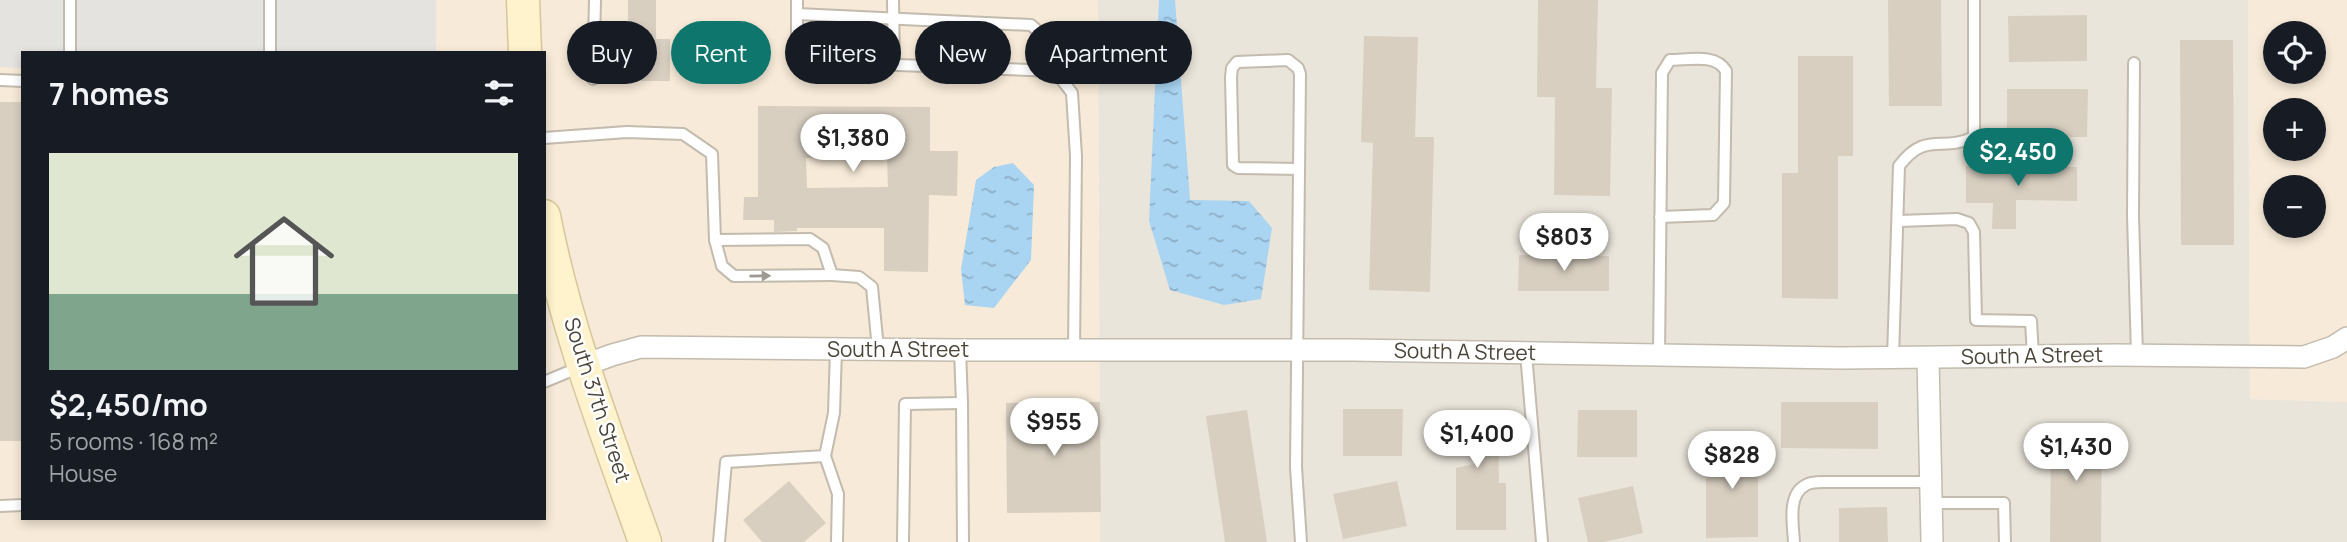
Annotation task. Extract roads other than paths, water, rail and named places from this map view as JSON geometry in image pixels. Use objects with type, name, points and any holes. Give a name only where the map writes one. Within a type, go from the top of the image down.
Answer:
[{"type":"street","points":[[523,0],[525,51]]},
{"type":"street","name":"South 37th Street","points":[[546,224],[582,366],[645,542]]},
{"type":"street","name":"South A Street","points":[[582,366],[641,347],[1297,350],[1893,358],[2137,355],[2305,357],[2333,347],[2347,338]]},
{"type":"street","points":[[1928,358],[1932,542]]},
{"type":"lane","points":[[69,51],[70,0]]},
{"type":"lane","points":[[270,0],[270,51]]},
{"type":"lane","points":[[594,21],[595,0]]},
{"type":"lane","points":[[797,0],[797,21]]},
{"type":"lane","points":[[893,0],[894,21]]},
{"type":"lane","points":[[1893,358],[1899,166],[1908,153],[1924,144],[1961,143],[1974,137],[1974,0]]},
{"type":"lane","points":[[797,14],[1025,25]]},
{"type":"lane","points":[[1659,355],[1660,217],[1662,74],[1670,60],[1713,59],[1722,63],[1726,71],[1724,203],[1713,215],[1660,217]]},
{"type":"lane","points":[[1299,169],[1238,168],[1234,165],[1231,77],[1232,68],[1237,62],[1288,60],[1298,68],[1300,74],[1296,467],[1301,542]]},
{"type":"lane","points":[[2134,63],[2133,215],[2137,355]]},
{"type":"lane","points":[[901,64],[1025,70]]},
{"type":"lane","points":[[0,80],[21,80]]},
{"type":"lane","points":[[1065,84],[1072,93],[1076,156],[1074,350]]},
{"type":"lane","points":[[546,138],[627,132],[683,134],[712,154],[715,240],[722,266],[734,276],[859,276],[872,287],[877,349]]},
{"type":"lane","points":[[1898,221],[1957,219],[1969,223],[1974,232],[1976,320],[2031,321],[2033,356]]},
{"type":"lane","points":[[715,240],[810,239],[823,248],[832,275]]},
{"type":"lane","points":[[836,349],[834,413],[825,456],[838,495],[837,542]]},
{"type":"lane","points":[[960,350],[963,542]]},
{"type":"lane","points":[[1526,353],[1542,542]]},
{"type":"lane","points":[[546,381],[582,366]]},
{"type":"lane","points":[[903,542],[905,404],[962,403]]},
{"type":"lane","points":[[719,542],[726,462],[825,456]]},
{"type":"lane","points":[[1794,542],[1792,513],[1797,493],[1807,484],[1931,482]]},
{"type":"lane","points":[[1931,503],[2004,503],[2005,542]]},
{"type":"lane","points":[[0,506],[21,505]]},
{"type":"water","points":[[1159,0],[1175,0],[1177,21],[1158,21]]},
{"type":"water","points":[[1155,84],[1181,84],[1190,200],[1249,201],[1272,228],[1261,299],[1224,305],[1170,290],[1149,221]]},
{"type":"water","points":[[1013,163],[1034,185],[1031,260],[994,308],[965,305],[961,269],[976,180],[994,167]]}]
